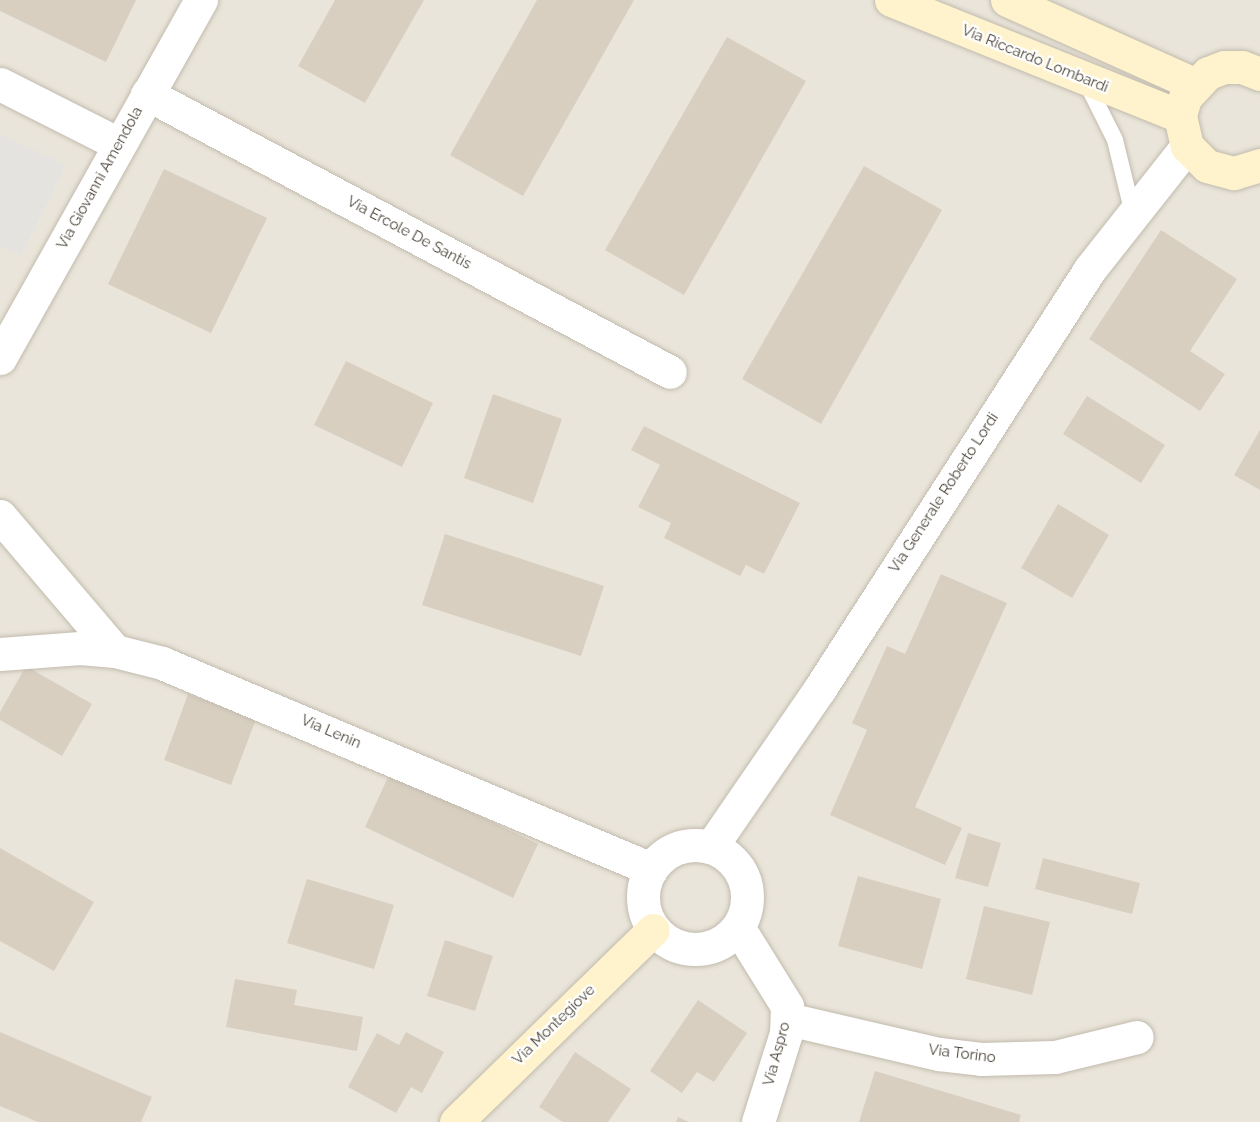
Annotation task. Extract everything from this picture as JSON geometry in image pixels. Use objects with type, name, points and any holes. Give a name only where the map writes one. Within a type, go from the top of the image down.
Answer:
[{"type":"main road","name":"Via Riccardo Lombardi","points":[[891,0],[1084,79],[1183,131],[1195,157],[1220,171],[1241,172],[1260,165]]},
{"type":"main road","points":[[1007,0],[1194,84]]},
{"type":"main road","points":[[1183,131],[1185,98],[1194,84],[1224,68],[1242,68],[1260,74]]},
{"type":"main road","name":"Via Montegiove","points":[[456,1122],[653,930]]},
{"type":"street","name":"Via Giovanni Amendola","points":[[0,358],[201,0]]},
{"type":"street","points":[[0,84],[119,144]]},
{"type":"street","name":"Via Ercole De Santis","points":[[147,94],[670,372]]},
{"type":"street","name":"Via Generale Roberto Lordi","points":[[711,847],[819,690],[1090,269],[1133,214],[1183,131]]},
{"type":"street","points":[[0,516],[115,651]]},
{"type":"street","name":"Via Lenin","points":[[0,654],[63,648],[115,651],[191,673],[651,868]]},
{"type":"street","points":[[711,847],[725,854],[745,880],[746,912],[738,927],[727,939],[696,950],[665,942],[653,930],[642,900],[651,868],[662,856],[677,848],[711,847]]},
{"type":"street","name":"Via Aspro","points":[[738,927],[782,994],[788,1019],[758,1122]]},
{"type":"street","name":"Via Torino","points":[[788,1019],[939,1054],[981,1059],[1055,1057],[1137,1037]]},
{"type":"lane","points":[[1084,79],[1115,140],[1133,214]]},
{"type":"shaded area","points":[[0,0],[1260,0],[1260,1122],[0,1122]]},
{"type":"shaded area","points":[[0,134],[66,165],[21,256],[0,246]]},
{"type":"building","points":[[0,0],[136,0],[106,62],[0,11]]},
{"type":"building","points":[[335,0],[424,0],[365,103],[298,66]]},
{"type":"building","points":[[537,0],[634,0],[523,196],[450,155]]},
{"type":"building","points":[[727,37],[806,81],[684,295],[605,250]]},
{"type":"building","points":[[864,166],[942,210],[821,424],[742,379]]},
{"type":"building","points":[[164,169],[267,218],[211,333],[108,284]]},
{"type":"building","points":[[1161,230],[1237,279],[1190,351],[1225,374],[1200,411],[1089,339]]},
{"type":"building","points":[[346,361],[433,403],[402,467],[314,425]]},
{"type":"building","points":[[493,394],[562,419],[533,503],[464,478]]},
{"type":"building","points":[[1087,396],[1165,445],[1141,483],[1063,434]]},
{"type":"building","points":[[644,426],[800,503],[764,574],[746,565],[740,576],[664,538],[671,523],[638,507],[660,465],[631,450]]},
{"type":"building","points":[[1260,430],[1260,490],[1234,475]]},
{"type":"building","points":[[1058,504],[1109,535],[1072,598],[1021,568]]},
{"type":"building","points":[[445,534],[604,586],[581,656],[422,605]]},
{"type":"building","points":[[941,574],[1007,603],[915,807],[962,828],[945,865],[830,815],[867,730],[852,723],[887,646],[905,654]]},
{"type":"building","points":[[26,666],[92,704],[62,756],[0,720],[0,712]]},
{"type":"building","points":[[188,694],[256,719],[231,785],[164,760]]},
{"type":"building","points":[[390,773],[538,844],[513,898],[365,827]]},
{"type":"building","points":[[968,833],[1001,843],[988,887],[955,878]]},
{"type":"building","points":[[0,848],[94,902],[54,971],[0,941]]},
{"type":"building","points":[[1043,858],[1140,883],[1132,914],[1035,889]]},
{"type":"building","points":[[858,876],[941,899],[922,969],[838,946]]},
{"type":"building","points":[[307,879],[394,905],[374,969],[287,943]]},
{"type":"building","points":[[984,906],[1050,922],[1032,995],[966,979]]},
{"type":"building","points":[[445,940],[493,956],[475,1011],[427,996]]},
{"type":"building","points":[[235,979],[297,990],[294,1005],[363,1017],[357,1051],[226,1027]]},
{"type":"building","points":[[698,1000],[747,1033],[714,1082],[697,1072],[682,1093],[650,1071]]},
{"type":"building","points":[[0,1032],[152,1097],[141,1122],[38,1122],[0,1106]]},
{"type":"building","points":[[406,1032],[444,1052],[422,1093],[411,1087],[396,1113],[348,1087],[377,1033],[399,1045]]},
{"type":"building","points":[[575,1052],[631,1089],[608,1122],[563,1122],[539,1107]]},
{"type":"building","points":[[875,1071],[1021,1115],[1019,1122],[859,1122]]},
{"type":"building","points":[[678,1117],[689,1122],[676,1122]]}]
